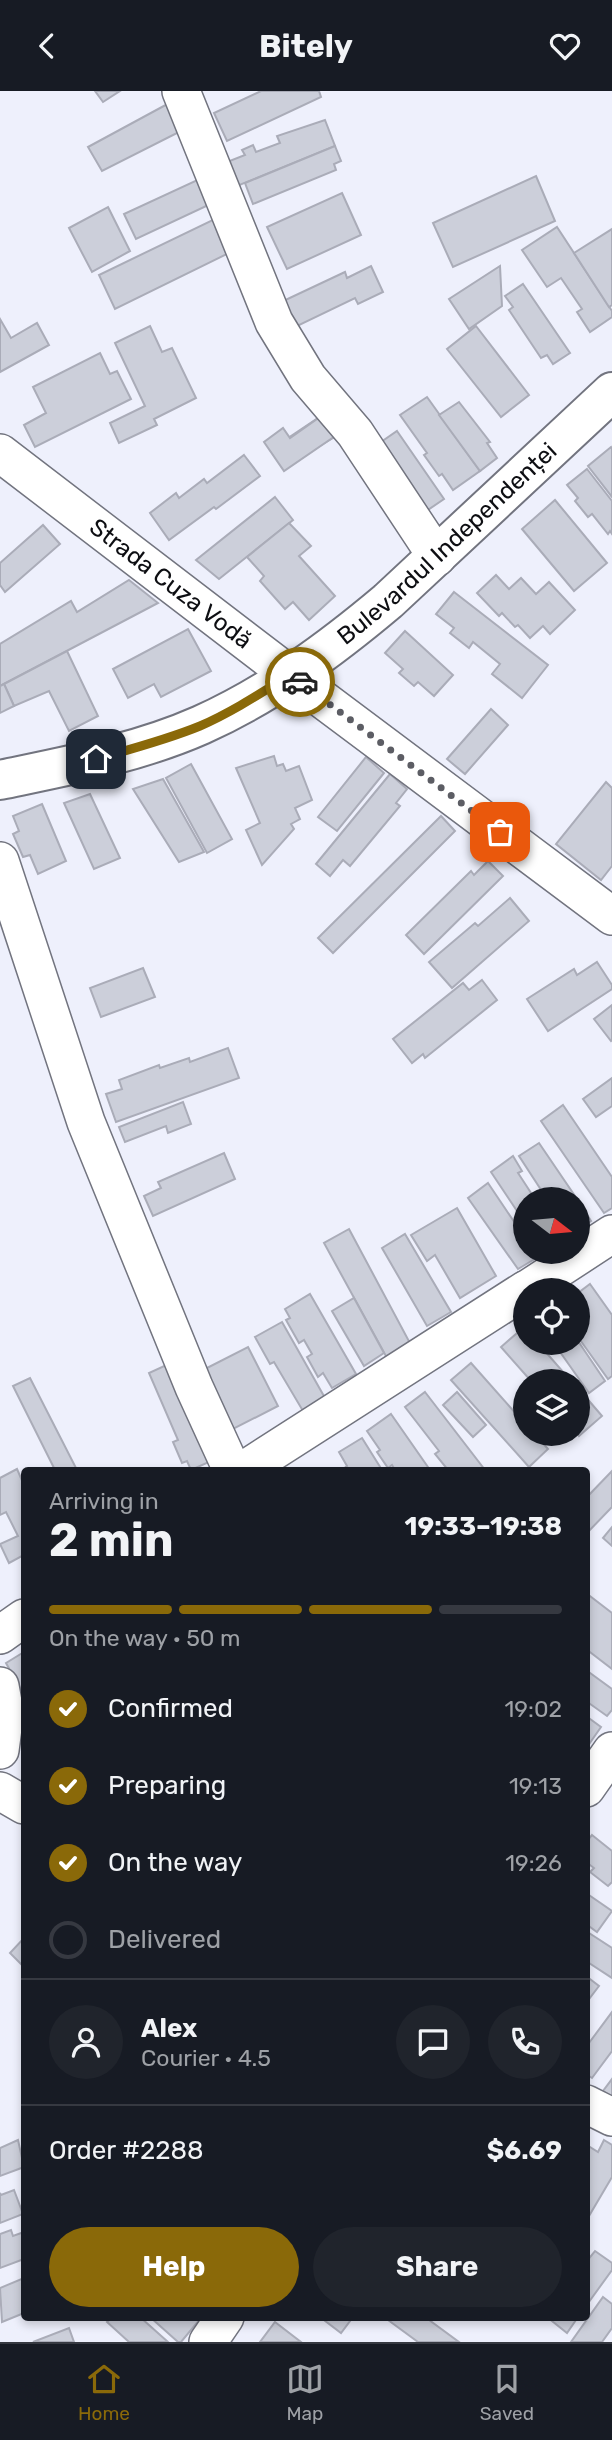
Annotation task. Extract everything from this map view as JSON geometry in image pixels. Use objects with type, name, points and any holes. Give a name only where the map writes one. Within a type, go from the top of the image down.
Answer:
[{"type":"street","points":[[181,91],[274,322],[308,378],[355,433],[437,557]]},
{"type":"street","name":"Bulevardul Independenței","points":[[0,780],[154,743],[200,726],[244,704],[290,675],[349,634],[437,557],[612,392]]},
{"type":"street","name":"Strada Cuza Vodă","points":[[0,453],[290,675],[610,909]]},
{"type":"street","points":[[0,861],[86,1122],[194,1387],[231,1467]]},
{"type":"street","points":[[544,1278],[612,1234]]},
{"type":"street","points":[[249,1467],[513,1298]]},
{"type":"street","points":[[0,1635],[21,1620]]},
{"type":"street","points":[[0,1685],[5,1713],[0,1750]]},
{"type":"street","points":[[590,1782],[612,1751]]},
{"type":"street","points":[[0,1791],[21,1803]]},
{"type":"street","points":[[590,2106],[612,2117]]},
{"type":"street","points":[[208,2342],[222,2321]]},
{"type":"building","points":[[95,91],[120,91],[103,102]]},
{"type":"building","points":[[261,91],[319,91],[321,97],[227,141],[214,113]]},
{"type":"building","points":[[173,101],[185,129],[102,171],[88,147]]},
{"type":"building","points":[[325,120],[335,146],[237,186],[227,162],[245,155],[242,150],[253,145],[256,152],[280,143],[277,136]]},
{"type":"building","points":[[335,146],[341,161],[334,164],[336,170],[253,204],[245,183]]},
{"type":"building","points":[[206,176],[217,201],[136,239],[124,214]]},
{"type":"building","points":[[536,176],[555,221],[453,267],[433,223]]},
{"type":"building","points":[[342,193],[361,235],[287,269],[267,227]]},
{"type":"building","points":[[108,207],[130,251],[92,272],[69,228]]},
{"type":"building","points":[[221,216],[237,249],[115,309],[99,275]]},
{"type":"building","points":[[557,227],[612,311],[612,317],[590,332],[577,312],[582,309],[561,278],[547,287],[522,250]]},
{"type":"building","points":[[612,229],[612,305],[609,307],[574,253]]},
{"type":"building","points":[[371,266],[383,292],[358,304],[355,298],[291,329],[279,303],[345,272],[347,278]]},
{"type":"building","points":[[500,266],[502,306],[469,329],[449,299]]},
{"type":"building","points":[[523,284],[570,353],[553,364],[547,355],[541,358],[509,310],[513,307],[505,296]]},
{"type":"building","points":[[0,319],[11,338],[37,323],[49,345],[0,372]]},
{"type":"building","points":[[150,326],[162,352],[172,348],[196,398],[154,419],[157,425],[119,443],[110,423],[145,406],[115,343]]},
{"type":"building","points":[[476,326],[529,395],[501,417],[447,349]]},
{"type":"building","points":[[100,353],[110,374],[117,371],[131,399],[35,447],[24,425],[46,413],[33,387]]},
{"type":"building","points":[[427,397],[480,471],[453,490],[424,455],[427,453],[400,415]]},
{"type":"building","points":[[459,402],[490,442],[487,443],[497,458],[480,471],[439,415]]},
{"type":"building","points":[[330,410],[343,432],[284,467],[269,441],[285,432],[288,438]]},
{"type":"building","points":[[327,412],[341,432],[284,471],[264,442],[283,428],[290,438]]},
{"type":"building","points":[[397,431],[444,499],[422,514],[381,442]]},
{"type":"building","points":[[611,447],[612,449],[612,497],[588,466]]},
{"type":"building","points":[[244,455],[260,476],[169,540],[150,513],[176,493],[179,498],[204,479],[207,483]]},
{"type":"building","points":[[587,469],[612,501],[612,534],[610,531],[608,534],[592,514],[588,517],[567,485]]},
{"type":"building","points":[[275,497],[293,520],[219,579],[196,560]]},
{"type":"building","points":[[555,500],[607,563],[574,591],[522,529]]},
{"type":"building","points":[[289,523],[311,546],[299,556],[335,596],[309,620],[293,602],[285,609],[260,581],[264,576],[247,557]]},
{"type":"building","points":[[43,525],[60,544],[5,592],[0,585],[0,563]]},
{"type":"building","points":[[496,575],[509,589],[521,578],[536,594],[549,582],[575,610],[550,634],[543,626],[530,638],[502,613],[499,616],[477,593]]},
{"type":"building","points":[[129,580],[158,603],[0,686],[0,644],[71,601],[77,612]]},
{"type":"building","points":[[454,592],[548,665],[522,698],[492,674],[500,664],[473,642],[469,648],[450,633],[454,628],[436,614]]},
{"type":"building","points":[[188,629],[211,671],[161,697],[154,684],[128,698],[113,669]]},
{"type":"building","points":[[405,631],[453,675],[434,696],[418,682],[414,686],[399,673],[403,669],[385,653]]},
{"type":"building","points":[[67,651],[98,716],[69,731],[49,691],[14,706],[4,684]]},
{"type":"building","points":[[4,684],[14,706],[0,713],[0,686]]},
{"type":"building","points":[[491,709],[508,725],[465,774],[447,759]]},
{"type":"building","points":[[274,756],[277,766],[283,764],[286,771],[299,766],[312,800],[295,808],[300,819],[291,824],[294,829],[262,865],[246,830],[260,823],[236,768]]},
{"type":"building","points":[[366,757],[384,773],[337,831],[318,817]]},
{"type":"building","points":[[191,764],[232,839],[207,853],[166,778]]},
{"type":"building","points":[[390,774],[407,789],[396,803],[400,806],[350,866],[343,860],[330,876],[316,864]]},
{"type":"building","points":[[163,779],[204,852],[179,862],[133,789]]},
{"type":"building","points":[[606,782],[612,788],[612,866],[601,880],[556,844]]},
{"type":"building","points":[[90,794],[120,858],[94,869],[64,803]]},
{"type":"building","points":[[42,804],[66,861],[38,874],[30,855],[23,857],[13,834],[19,831],[13,816]]},
{"type":"building","points":[[441,816],[455,831],[333,953],[318,938]]},
{"type":"building","points":[[488,861],[503,876],[424,954],[406,935],[471,871],[474,875]]},
{"type":"building","points":[[510,898],[529,921],[452,988],[429,962],[475,923],[478,926]]},
{"type":"building","points":[[597,962],[612,989],[548,1031],[527,999],[574,969],[577,975]]},
{"type":"building","points":[[143,968],[155,997],[101,1017],[90,988]]},
{"type":"building","points":[[482,980],[497,1000],[425,1058],[423,1054],[412,1063],[393,1039],[463,983],[469,990]]},
{"type":"building","points":[[612,1005],[612,1040],[611,1041],[594,1019]]},
{"type":"building","points":[[228,1048],[239,1078],[116,1122],[106,1094],[122,1089],[119,1080],[159,1065],[160,1068],[189,1058],[190,1062]]},
{"type":"building","points":[[612,1078],[612,1106],[596,1117],[583,1099]]},
{"type":"building","points":[[183,1102],[191,1124],[168,1133],[166,1126],[125,1142],[119,1127]]},
{"type":"building","points":[[563,1105],[612,1177],[612,1208],[604,1213],[590,1193],[590,1187],[586,1187],[541,1121]]},
{"type":"building","points":[[539,1143],[569,1187],[539,1187],[519,1156]]},
{"type":"building","points":[[224,1153],[235,1179],[153,1216],[144,1196],[161,1188],[158,1182]]},
{"type":"building","points":[[513,1156],[522,1171],[518,1173],[527,1187],[513,1187],[513,1205],[491,1172]]},
{"type":"building","points":[[488,1183],[513,1220],[513,1262],[468,1198]]},
{"type":"building","points":[[457,1208],[496,1276],[460,1298],[435,1255],[427,1261],[411,1235]]},
{"type":"building","points":[[349,1229],[411,1345],[387,1358],[324,1243]]},
{"type":"building","points":[[405,1234],[451,1312],[427,1326],[382,1248]]},
{"type":"building","points":[[590,1284],[612,1315],[612,1376],[608,1379],[590,1354]]},
{"type":"building","points":[[310,1294],[356,1374],[332,1388],[323,1373],[318,1377],[307,1357],[312,1354],[304,1340],[299,1343],[286,1320],[290,1318],[285,1309]]},
{"type":"building","points":[[354,1298],[384,1353],[364,1366],[332,1311]]},
{"type":"building","points":[[282,1322],[325,1398],[303,1411],[274,1362],[270,1364],[255,1337]]},
{"type":"building","points":[[513,1337],[513,1355],[548,1355],[561,1369],[520,1369],[501,1347]]},
{"type":"building","points":[[248,1347],[278,1406],[233,1429],[203,1370]]},
{"type":"building","points":[[562,1355],[587,1355],[605,1381],[590,1392],[590,1369],[572,1369]]},
{"type":"building","points":[[175,1361],[218,1458],[198,1467],[190,1467],[187,1461],[182,1463],[173,1442],[178,1440],[149,1373]]},
{"type":"building","points":[[471,1363],[513,1410],[513,1446],[545,1446],[548,1449],[529,1467],[451,1380]]},
{"type":"building","points":[[30,1378],[75,1467],[54,1467],[13,1386]]},
{"type":"building","points":[[425,1392],[483,1467],[446,1467],[435,1454],[439,1451],[405,1407]]},
{"type":"building","points":[[457,1392],[486,1425],[473,1437],[443,1405]]},
{"type":"building","points":[[590,1402],[602,1416],[590,1426]]},
{"type":"building","points":[[391,1414],[428,1467],[387,1467],[367,1431]]},
{"type":"building","points":[[362,1438],[380,1467],[346,1467],[339,1452]]},
{"type":"building","points":[[17,1469],[21,1478],[21,1557],[9,1563],[0,1544],[18,1536],[6,1512],[0,1515],[0,1478]]},
{"type":"building","points":[[612,1471],[612,1507],[590,1530],[590,1494]]},
{"type":"building","points":[[612,1527],[612,1546],[603,1538]]},
{"type":"building","points":[[590,1596],[612,1613],[612,1669],[590,1652]]},
{"type":"building","points":[[21,1654],[21,1690],[6,1663]]},
{"type":"building","points":[[590,1673],[612,1689],[612,1710],[607,1716],[590,1704]]},
{"type":"building","points":[[590,1719],[601,1727],[590,1743]]},
{"type":"building","points":[[592,1835],[612,1851],[612,1882],[608,1886],[590,1872],[594,1868],[590,1865]]},
{"type":"building","points":[[590,1896],[612,1911],[597,1932],[590,1927]]},
{"type":"building","points":[[590,1934],[612,1948],[612,1978],[590,1964]]},
{"type":"building","points":[[21,1941],[21,1964],[10,1953]]},
{"type":"building","points":[[590,1979],[599,1986],[590,1998]]},
{"type":"building","points":[[612,2012],[612,2051],[592,2078],[590,2042]]},
{"type":"building","points":[[612,2079],[612,2097],[603,2091]]},
{"type":"building","points":[[18,2140],[21,2168],[0,2176],[0,2148]]},
{"type":"building","points":[[604,2140],[612,2145],[612,2177],[590,2214],[590,2147],[598,2152]]},
{"type":"building","points":[[14,2190],[21,2215],[0,2223],[0,2193],[1,2195]]},
{"type":"building","points":[[11,2230],[13,2236],[21,2233],[21,2260],[0,2268],[0,2234]]},
{"type":"building","points":[[595,2251],[612,2263],[612,2270],[590,2300],[590,2257]]},
{"type":"building","points":[[21,2279],[21,2314],[2,2322],[0,2288]]},
{"type":"building","points":[[603,2297],[612,2304],[612,2328],[602,2342],[571,2342],[586,2321],[590,2321],[590,2315]]},
{"type":"building","points":[[144,2321],[168,2342],[129,2342],[107,2322]]},
{"type":"building","points":[[154,2321],[198,2321],[181,2342]]},
{"type":"building","points":[[325,2321],[350,2321],[341,2333]]},
{"type":"building","points":[[389,2321],[430,2321],[459,2342],[418,2342]]},
{"type":"building","points":[[552,2321],[575,2321],[567,2333]]},
{"type":"building","points":[[275,2322],[301,2342],[260,2342]]},
{"type":"building","points":[[69,2328],[74,2342],[33,2342]]},
{"type":"way so far","points":[[300,682],[500,832]]},
{"type":"route","points":[[96,759],[154,743],[200,726],[244,704],[290,675],[300,682]]}]
